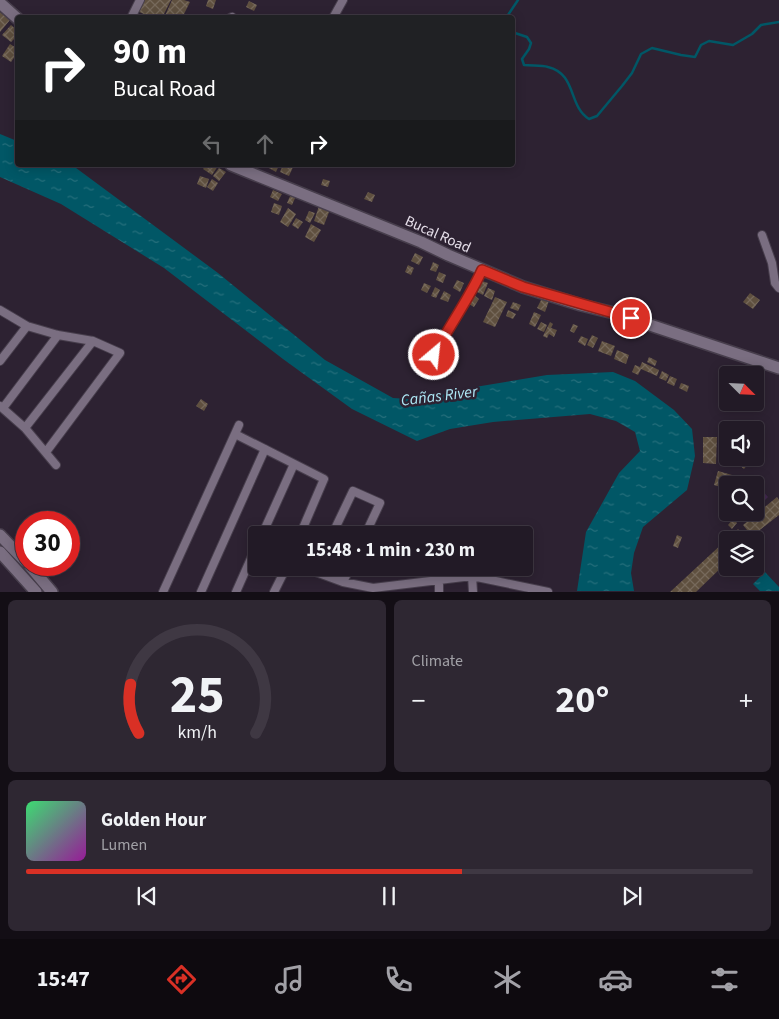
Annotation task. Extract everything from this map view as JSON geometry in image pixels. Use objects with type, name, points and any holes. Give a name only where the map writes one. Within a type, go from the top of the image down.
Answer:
[{"type":"street","points":[[132,15],[140,0]]},
{"type":"street","points":[[335,15],[343,0]]},
{"type":"street","points":[[0,2],[15,16]]},
{"type":"street","name":"Bucal Road","points":[[253,169],[523,287],[581,305],[614,312],[779,368]]},
{"type":"street","points":[[762,235],[772,263],[776,287],[779,288]]},
{"type":"street","points":[[434,355],[482,270]]},
{"type":"street","points":[[1,312],[27,326],[93,342],[120,353],[46,452]]},
{"type":"street","points":[[0,361],[27,326]]},
{"type":"street","points":[[56,465],[25,428],[1,407],[58,334]]},
{"type":"street","points":[[25,428],[93,342]]},
{"type":"street","points":[[163,592],[239,426]]},
{"type":"street","points":[[235,434],[324,479],[304,526]]},
{"type":"street","points":[[201,592],[265,449]]},
{"type":"street","points":[[266,526],[294,464]]},
{"type":"street","points":[[336,526],[353,491],[380,503],[369,526]]},
{"type":"street","points":[[0,534],[15,550]]},
{"type":"street","points":[[0,552],[36,592]]},
{"type":"street","points":[[236,592],[248,565]]},
{"type":"street","points":[[38,576],[52,592]]},
{"type":"street","points":[[274,592],[282,576]]},
{"type":"street","points":[[331,576],[343,582],[373,588],[402,588],[439,580],[472,576],[548,592]]},
{"type":"street","points":[[343,582],[346,576]]},
{"type":"street","points":[[472,576],[472,592]]},
{"type":"street","points":[[439,580],[439,592]]},
{"type":"shaded area","points":[[764,493],[768,497],[764,501]]},
{"type":"water","points":[[0,134],[15,140],[15,167],[75,167],[218,273],[325,360],[393,398],[423,400],[463,389],[547,375],[613,372],[635,381],[674,410],[692,429],[695,456],[687,490],[643,527],[634,553],[631,573],[634,591],[577,591],[586,532],[619,473],[640,451],[635,432],[616,421],[590,414],[493,422],[450,429],[417,441],[352,409],[164,268],[61,204],[0,177]]},
{"type":"water","points":[[764,573],[779,587],[779,591],[760,591],[753,584],[761,576],[764,576]]},
{"type":"building","points":[[143,0],[171,0],[164,15],[146,15],[137,11]]},
{"type":"building","points":[[172,0],[190,2],[184,15],[165,15]]},
{"type":"building","points":[[208,0],[216,0],[213,9],[206,6]]},
{"type":"building","points":[[249,1],[257,5],[254,11],[246,7]]},
{"type":"building","points":[[0,12],[10,20],[0,32]]},
{"type":"building","points":[[11,25],[15,28],[15,38],[11,42],[2,35]]},
{"type":"building","points":[[10,44],[15,47],[15,56],[11,62],[2,56]]},
{"type":"building","points":[[204,167],[217,167],[212,175],[203,169]]},
{"type":"building","points":[[267,167],[278,167],[276,172]]},
{"type":"building","points":[[282,167],[293,167],[289,176],[280,172]]},
{"type":"building","points":[[219,168],[226,172],[219,181],[213,176]]},
{"type":"building","points":[[200,176],[209,179],[206,188],[197,184]]},
{"type":"building","points":[[212,179],[218,183],[213,191],[207,187]]},
{"type":"building","points":[[323,179],[330,181],[328,187],[321,185]]},
{"type":"building","points":[[273,190],[282,194],[278,201],[270,197]]},
{"type":"building","points":[[368,192],[375,195],[372,202],[364,199]]},
{"type":"building","points":[[291,194],[296,196],[292,205],[287,203]]},
{"type":"building","points":[[274,203],[282,206],[279,215],[271,212]]},
{"type":"building","points":[[320,203],[331,207],[324,225],[314,221]]},
{"type":"building","points":[[288,208],[296,214],[288,227],[280,222]]},
{"type":"building","points":[[309,211],[315,213],[310,223],[305,220]]},
{"type":"building","points":[[296,218],[303,222],[298,229],[292,225]]},
{"type":"building","points":[[311,224],[321,230],[314,242],[305,237]]},
{"type":"building","points":[[415,253],[423,257],[419,265],[411,261]]},
{"type":"building","points":[[433,262],[439,265],[436,272],[430,270]]},
{"type":"building","points":[[408,265],[414,268],[411,275],[405,272]]},
{"type":"building","points":[[439,272],[446,275],[443,283],[436,280]]},
{"type":"building","points":[[457,280],[464,283],[460,292],[453,288]]},
{"type":"building","points":[[479,280],[488,283],[483,295],[475,291]]},
{"type":"building","points":[[424,283],[431,286],[427,293],[421,290]]},
{"type":"building","points":[[435,287],[440,290],[436,298],[431,296]]},
{"type":"building","points":[[488,288],[495,291],[492,300],[484,296]]},
{"type":"building","points":[[444,291],[451,295],[448,302],[440,299]]},
{"type":"building","points":[[750,293],[760,300],[753,309],[743,302]]},
{"type":"building","points":[[473,294],[479,299],[474,307],[467,303]]},
{"type":"building","points":[[495,297],[507,302],[495,327],[483,322]]},
{"type":"building","points":[[542,298],[549,301],[545,312],[537,308]]},
{"type":"building","points":[[513,302],[521,305],[518,311],[510,308]]},
{"type":"building","points":[[508,310],[516,314],[513,319],[506,316]]},
{"type":"building","points":[[534,312],[541,315],[535,327],[529,324]]},
{"type":"building","points":[[541,322],[547,325],[544,332],[537,329]]},
{"type":"building","points":[[550,322],[553,324],[551,328],[557,330],[554,337],[549,334],[547,338],[543,336]]},
{"type":"building","points":[[573,324],[578,326],[574,333],[570,331]]},
{"type":"building","points":[[592,335],[598,338],[593,348],[587,345]]},
{"type":"building","points":[[581,336],[588,339],[585,346],[578,342]]},
{"type":"building","points":[[602,341],[615,346],[611,356],[598,351]]},
{"type":"building","points":[[617,350],[629,355],[626,364],[614,359]]},
{"type":"building","points":[[649,357],[657,361],[655,366],[647,362]]},
{"type":"building","points":[[642,362],[659,370],[657,376],[641,369],[638,375],[632,372],[635,365],[640,367]]},
{"type":"building","points":[[662,371],[669,375],[666,381],[659,378]]},
{"type":"building","points":[[670,376],[677,379],[674,386],[667,383]]},
{"type":"building","points":[[681,383],[689,386],[687,392],[679,388]]},
{"type":"building","points":[[201,399],[208,404],[204,411],[196,406]]},
{"type":"building","points":[[703,437],[717,437],[716,464],[703,463]]},
{"type":"building","points":[[718,471],[732,475],[719,476],[719,486],[714,485]]},
{"type":"building","points":[[777,497],[779,500],[779,515],[758,531],[748,531],[743,525],[748,521],[764,521],[764,508]]},
{"type":"building","points":[[731,521],[737,523],[732,529],[728,525]]},
{"type":"building","points":[[677,535],[682,537],[678,548],[673,546]]},
{"type":"building","points":[[719,547],[719,570],[696,592],[670,592]]},
{"type":"waterway","points":[[508,15],[518,0]]},
{"type":"waterway","points":[[515,33],[527,37],[531,43],[522,59],[524,65],[545,66],[564,76],[582,113],[589,119],[597,116],[622,86],[632,73],[641,54],[652,48],[695,57],[701,45],[709,41],[733,45],[752,34],[761,25],[779,22]]},
{"type":"route","points":[[434,355],[482,270],[523,287],[631,318]]},
{"type":"water label","name":"Cañas River","points":[[439,395]]}]
